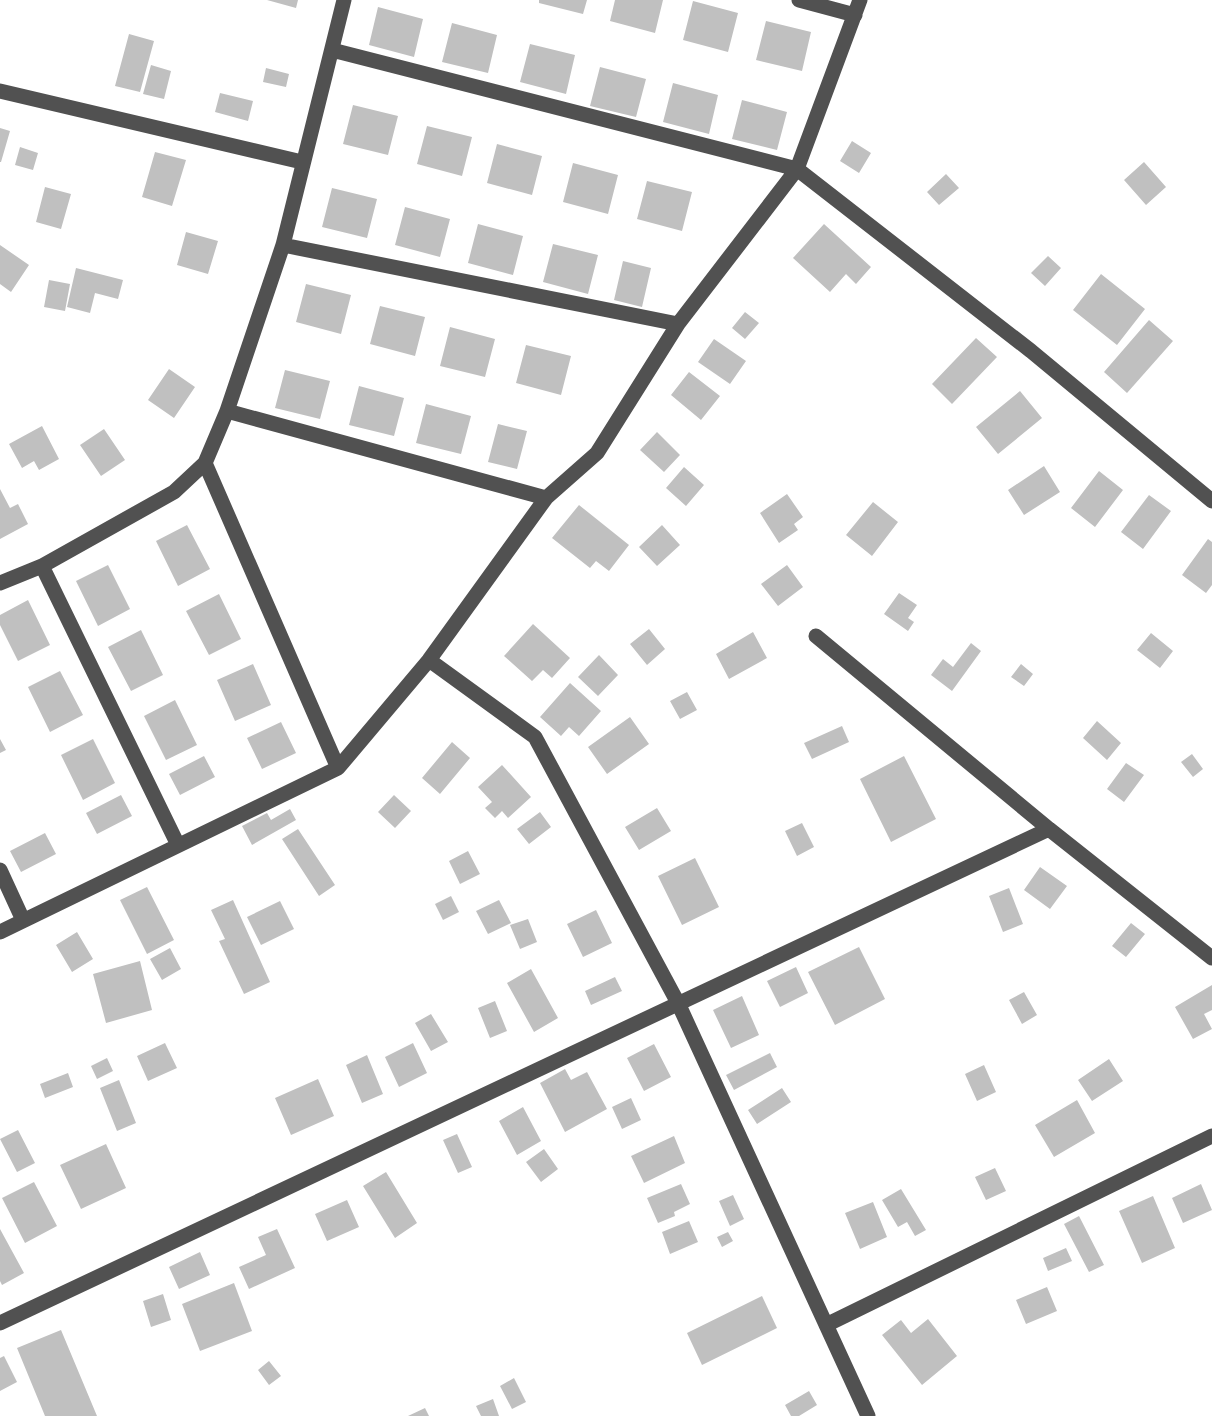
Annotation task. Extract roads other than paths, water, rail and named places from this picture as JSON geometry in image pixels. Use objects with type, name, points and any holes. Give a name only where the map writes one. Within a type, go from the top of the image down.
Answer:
[{"type":"street","points":[[0,583],[42,566],[174,492],[205,463],[227,411],[283,245],[344,0]]},
{"type":"street","points":[[799,0],[855,15]]},
{"type":"street","points":[[0,932],[338,768],[429,660],[546,498],[597,453],[678,324],[797,169],[860,0]]},
{"type":"street","points":[[332,50],[797,169],[1031,351],[1212,501]]},
{"type":"street","points":[[0,91],[302,162]]},
{"type":"street","points":[[283,245],[678,324]]},
{"type":"street","points":[[227,411],[546,498]]},
{"type":"street","points":[[205,463],[338,768]]},
{"type":"street","points":[[42,566],[178,845]]},
{"type":"street","points":[[816,636],[1049,829],[1212,958]]},
{"type":"street","points":[[429,660],[535,737],[678,1004],[868,1416]]},
{"type":"street","points":[[0,1323],[1049,829]]},
{"type":"street","points":[[0,870],[23,920]]},
{"type":"street","points":[[826,1325],[1212,1136]]}]
